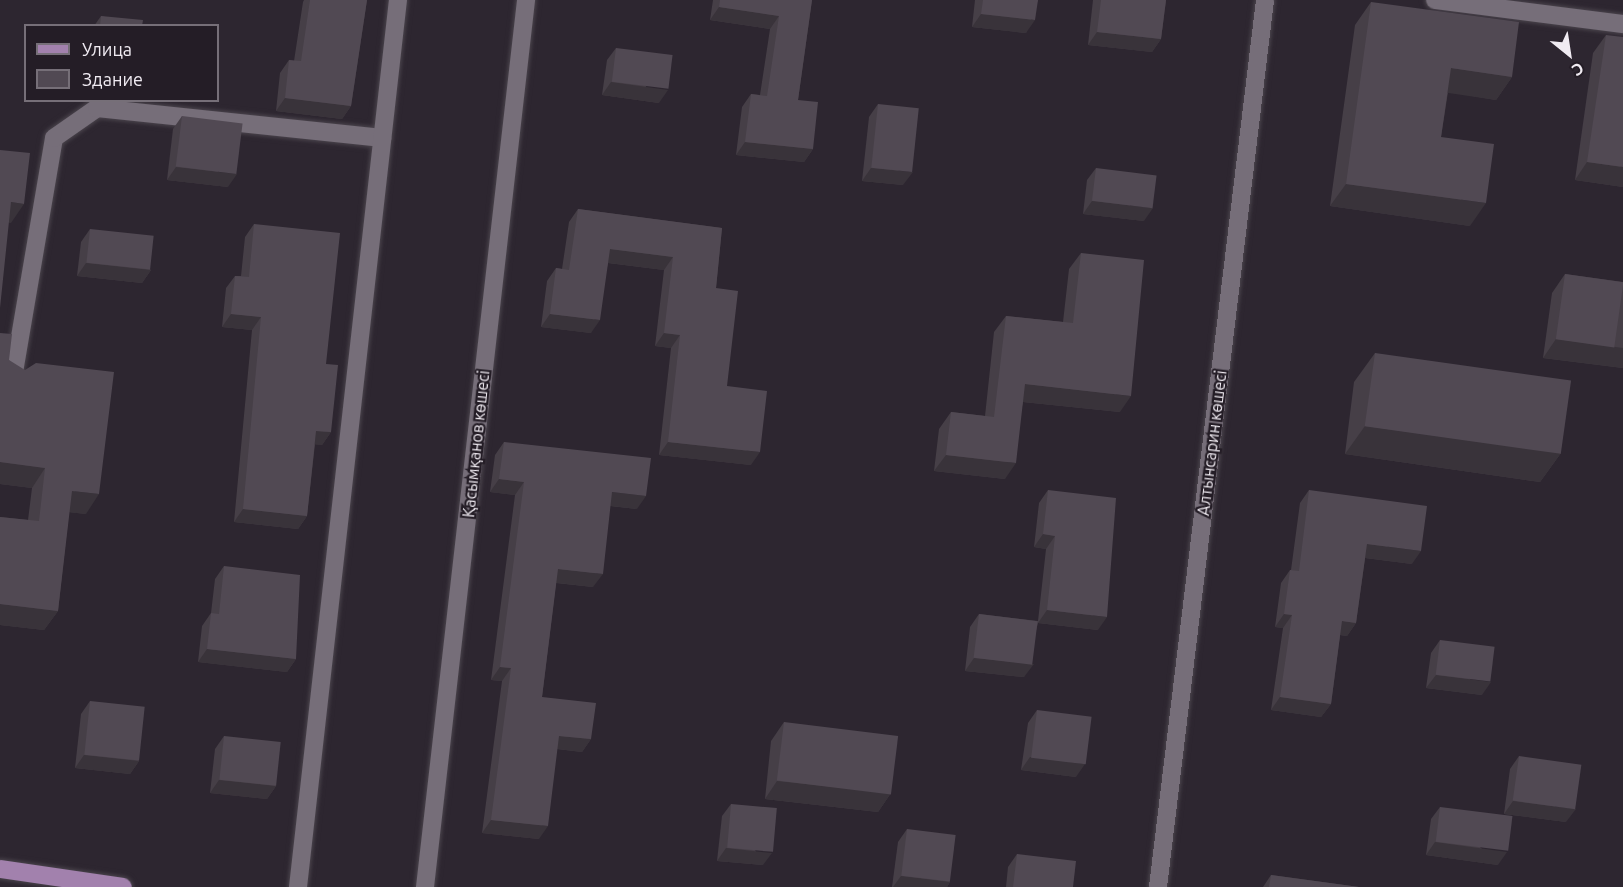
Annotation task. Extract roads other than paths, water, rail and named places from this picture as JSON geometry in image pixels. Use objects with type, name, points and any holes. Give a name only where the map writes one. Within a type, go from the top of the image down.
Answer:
[{"type":"main road","points":[[0,869],[123,887]]},
{"type":"street","points":[[298,887],[398,0]]},
{"type":"street","name":"Қасымқанов көшесі","points":[[425,887],[526,0]]},
{"type":"street","name":"Алтынсарин көшесі","points":[[1158,887],[1265,0]]},
{"type":"street","points":[[1435,0],[1623,24]]},
{"type":"street","points":[[13,378],[54,138],[97,108],[382,138]]}]
